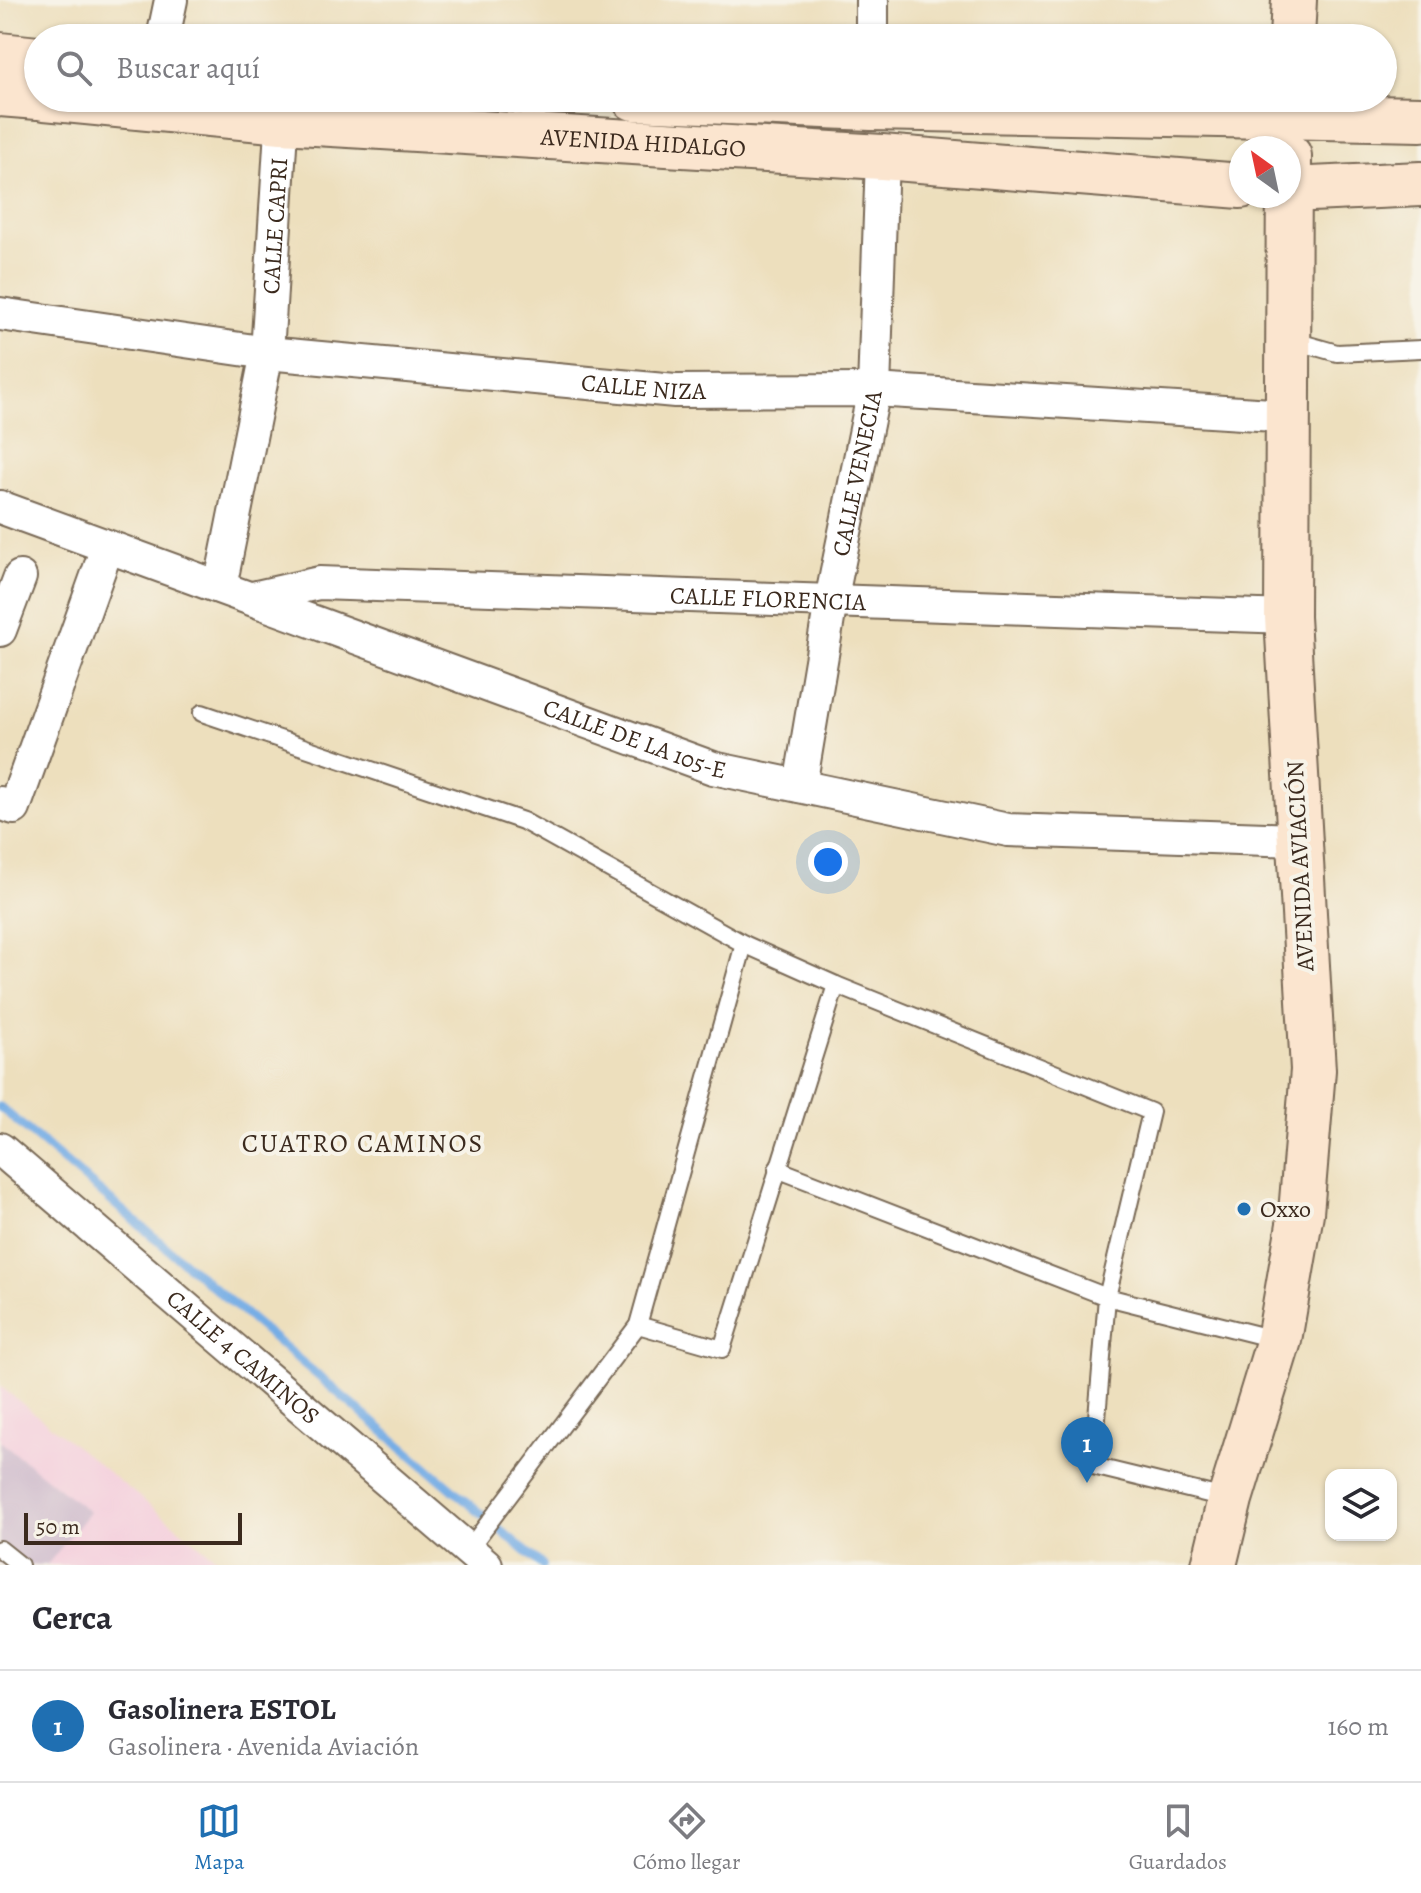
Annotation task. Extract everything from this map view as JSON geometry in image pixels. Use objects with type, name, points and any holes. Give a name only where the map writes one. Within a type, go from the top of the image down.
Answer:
[{"type":"main road","points":[[1293,24],[1294,0]]},
{"type":"main road","points":[[0,55],[24,58]]},
{"type":"main road","points":[[0,94],[24,96]]},
{"type":"main road","name":"AVENIDA HIDALGO","points":[[320,112],[1229,185]]},
{"type":"main road","name":"AVENIDA HIDALGO","points":[[1010,112],[1289,130],[1421,119]]},
{"type":"main road","points":[[1301,189],[1421,184]]},
{"type":"main road","name":"AVENIDA AVIACIÓN","points":[[1214,1565],[1230,1499],[1279,1340],[1301,1213],[1313,1070],[1287,617],[1289,208]]},
{"type":"street","points":[[166,24],[171,0]]},
{"type":"street","points":[[872,0],[872,24]]},
{"type":"street","name":"CALLE CAPRI","points":[[220,587],[267,353],[283,112]]},
{"type":"street","name":"CALLE VENECIA","points":[[800,786],[831,601],[874,390],[882,157]]},
{"type":"street","name":"CALLE NIZA","points":[[0,314],[267,353],[675,391],[874,390],[1289,416]]},
{"type":"street","name":"CALLE DE LA 105-E","points":[[0,507],[713,768],[1008,830],[1298,840]]},
{"type":"street","points":[[7,806],[107,548]]},
{"type":"street","points":[[0,630],[20,577]]},
{"type":"street","name":"CALLE FLORENCIA","points":[[252,598],[319,583],[1287,617]]},
{"type":"street","name":"CALLE 4 CAMINOS","points":[[0,1149],[477,1557]]},
{"type":"lane","points":[[1290,340],[1337,353],[1421,349]]},
{"type":"lane","points":[[202,713],[523,821],[744,944],[836,985],[1151,1112],[1107,1297],[1093,1466],[1230,1499]]},
{"type":"lane","points":[[477,1557],[638,1325],[744,944]]},
{"type":"lane","points":[[638,1325],[722,1349],[836,985]]},
{"type":"lane","points":[[777,1169],[1107,1297],[1279,1340]]},
{"type":"lane","points":[[0,1549],[20,1565]]},
{"type":"shaded area","points":[[0,1386],[225,1565],[0,1565]]},
{"type":"shaded area","points":[[0,1441],[89,1512],[47,1565],[0,1565]]},
{"type":"waterway","points":[[0,1107],[542,1565]]},
{"type":"place","name":"Oxxo","points":[[1244,1209]]},
{"type":"place","name":"Gasolinera ESTOL","points":[[1087,1483]]},
{"type":"district","name":"CUATRO CAMINOS","points":[[363,1143]]}]
